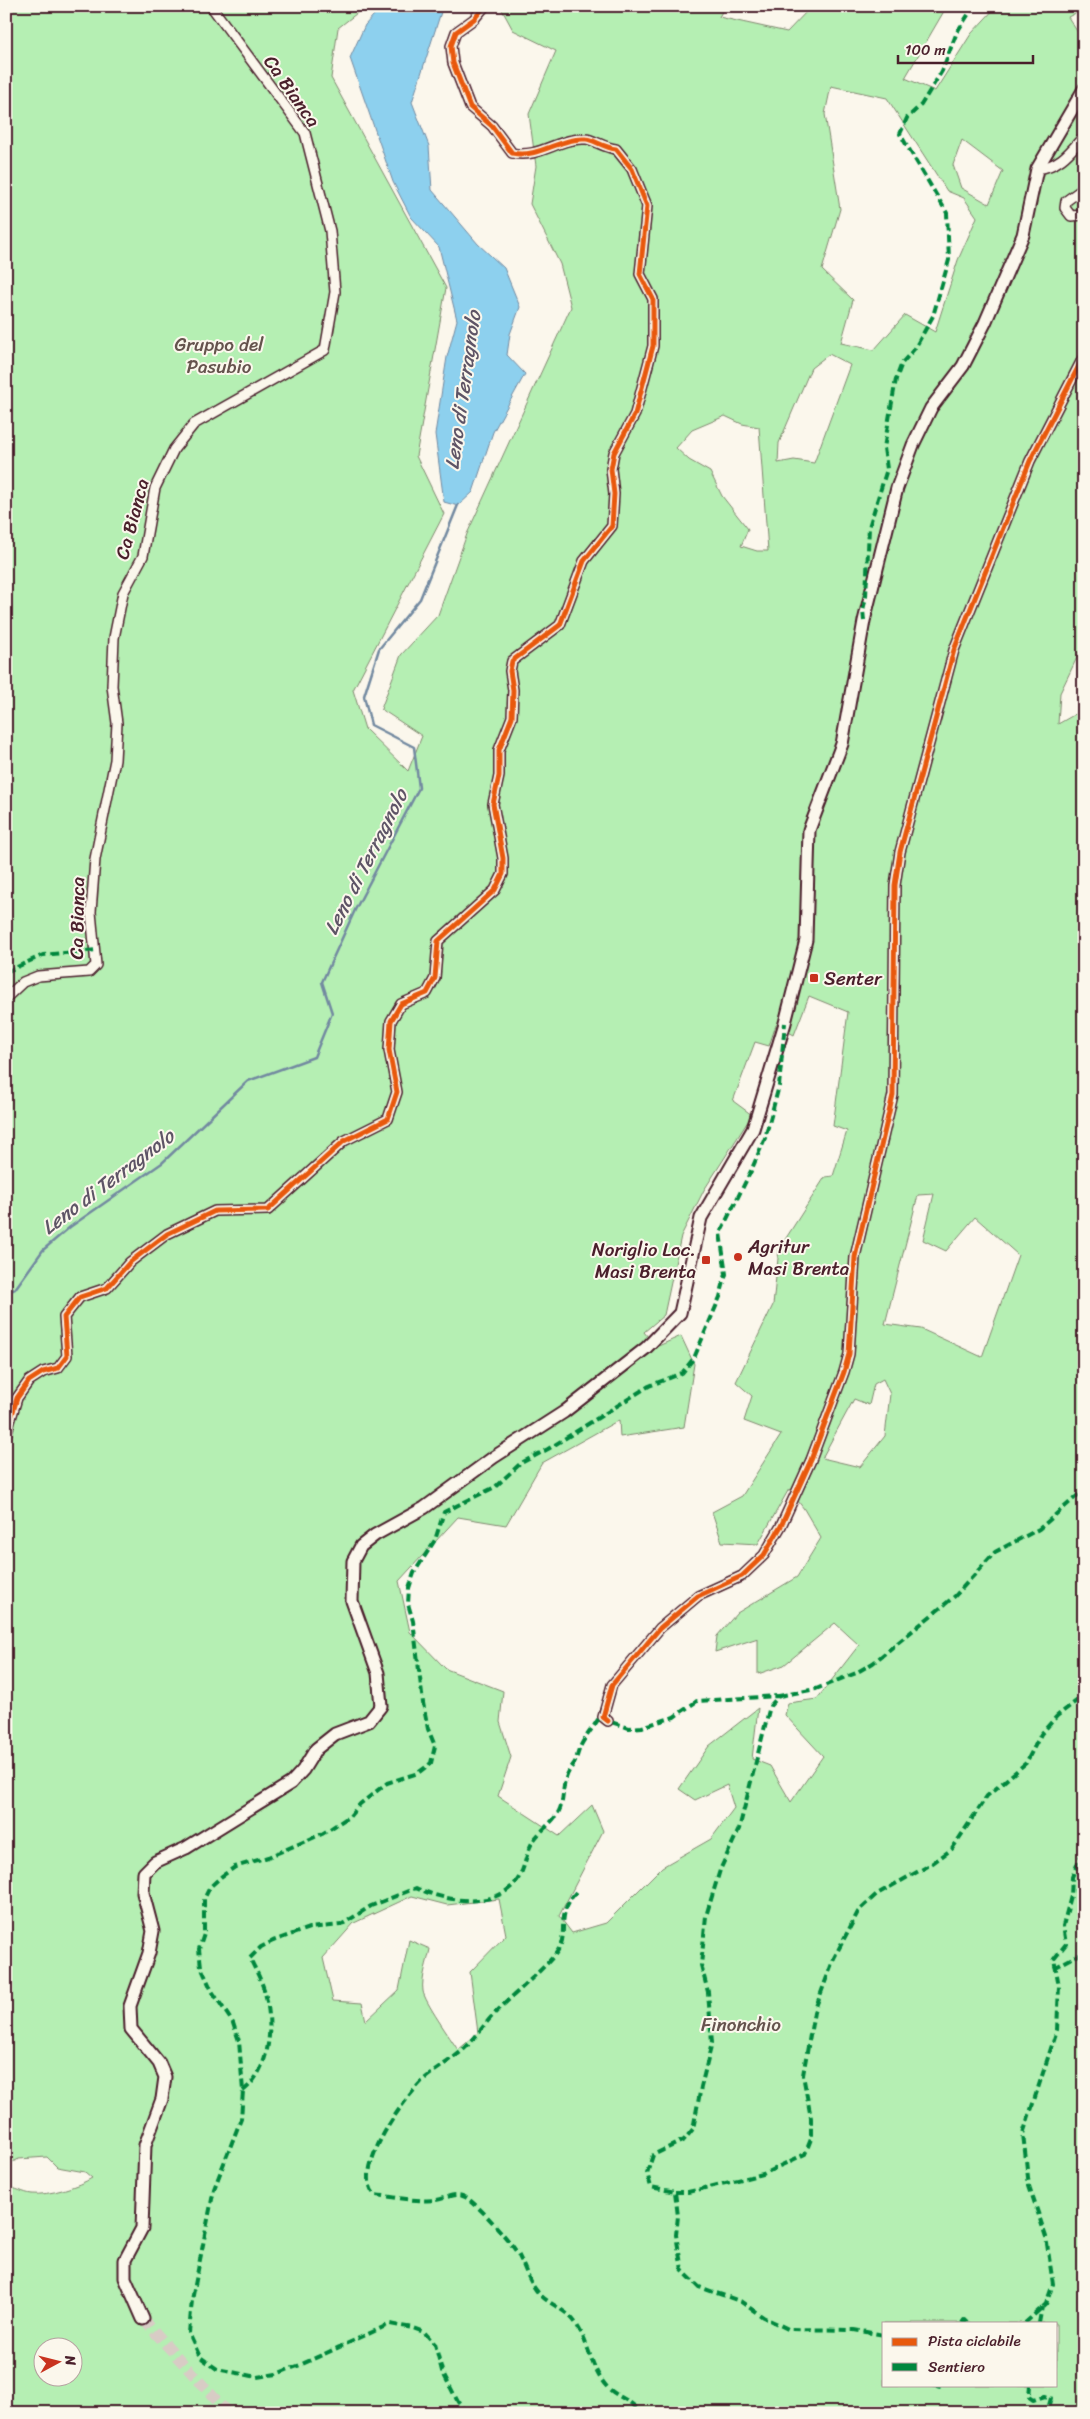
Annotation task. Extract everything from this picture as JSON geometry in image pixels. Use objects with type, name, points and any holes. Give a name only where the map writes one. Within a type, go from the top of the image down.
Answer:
[{"type":"main road","points":[[143,2319],[125,2278],[124,2260],[142,2228],[145,2145],[162,2099],[165,2077],[160,2063],[132,2029],[130,2006],[148,1953],[153,1931],[143,1892],[144,1873],[155,1862],[186,1848],[291,1783],[303,1770],[316,1749],[335,1734],[369,1721],[381,1706],[378,1673],[352,1601],[352,1561],[361,1546],[375,1535],[424,1508],[494,1457],[564,1412],[646,1348],[680,1313],[701,1218],[753,1129],[785,1023],[806,940],[809,830],[842,744],[864,621],[897,488],[913,445],[931,408],[963,366],[1004,282],[1023,235],[1037,168],[1084,89]]},
{"type":"street","name":"Ca Bianca","points":[[6,998],[23,982],[38,976],[89,972],[96,965],[91,912],[95,859],[115,760],[117,723],[112,686],[114,638],[123,594],[143,556],[155,488],[174,449],[194,424],[325,350],[335,292],[330,230],[305,133],[211,6]]},
{"type":"street","points":[[6,1435],[17,1398],[28,1381],[44,1372],[58,1368],[67,1356],[64,1317],[80,1296],[107,1288],[130,1262],[167,1234],[215,1211],[268,1210],[344,1141],[388,1119],[397,1092],[390,1050],[391,1021],[401,1004],[427,993],[435,978],[438,941],[495,890],[503,874],[503,858],[493,804],[499,776],[499,750],[512,717],[512,661],[560,625],[584,561],[612,526],[614,494],[611,469],[614,453],[636,414],[653,346],[653,299],[640,274],[648,206],[632,169],[616,149],[602,148],[587,139],[561,143],[541,152],[512,152],[492,126],[470,107],[452,64],[450,46],[456,32],[474,19],[485,6]]},
{"type":"street","points":[[1037,168],[1051,167],[1063,160],[1084,136]]},
{"type":"street","points":[[1084,188],[1066,201],[1066,208],[1071,216],[1084,215]]},
{"type":"street","points":[[608,1720],[603,1717],[612,1685],[660,1628],[698,1596],[742,1576],[764,1555],[811,1460],[844,1372],[850,1354],[855,1257],[893,1095],[895,885],[900,852],[954,650],[1030,461],[1084,356]]},
{"type":"green space","points":[[6,6],[366,6],[338,28],[331,78],[446,288],[416,456],[444,514],[353,690],[365,729],[408,771],[422,736],[381,709],[401,655],[438,615],[467,534],[571,307],[560,264],[530,204],[536,166],[529,114],[556,51],[513,30],[500,6],[725,6],[719,17],[787,32],[809,9],[808,6],[947,6],[905,78],[935,91],[971,34],[997,6],[1084,6],[1084,9],[1068,17],[1084,42],[1084,643],[1060,693],[1058,724],[1084,709],[1084,2413],[6,2413],[6,2187],[26,2193],[39,2194],[72,2187],[92,2178],[85,2172],[57,2167],[47,2157],[19,2159],[6,2165]],"holes":[[[831,86],[887,98],[947,191],[964,198],[977,217],[958,260],[935,332],[905,315],[874,350],[841,343],[853,300],[822,270],[840,209],[825,114]],[[962,140],[1003,171],[989,204],[961,188],[953,165]],[[829,354],[850,365],[814,463],[794,460],[778,463],[779,443],[811,368]],[[725,416],[742,424],[759,427],[768,551],[757,551],[741,546],[748,529],[722,496],[710,472],[689,460],[676,448],[692,430]],[[809,996],[848,1012],[833,1126],[847,1131],[833,1176],[825,1177],[779,1249],[773,1305],[736,1382],[752,1396],[744,1421],[781,1435],[742,1496],[712,1512],[722,1542],[758,1544],[789,1489],[804,1509],[821,1538],[797,1577],[737,1613],[717,1636],[715,1652],[758,1638],[758,1674],[784,1665],[835,1623],[859,1645],[817,1699],[788,1703],[785,1715],[823,1756],[791,1802],[770,1766],[752,1759],[758,1708],[709,1746],[679,1789],[695,1800],[727,1785],[734,1808],[711,1839],[662,1867],[606,1923],[572,1933],[559,1916],[603,1831],[592,1805],[559,1836],[498,1796],[511,1757],[500,1722],[503,1691],[446,1669],[410,1632],[399,1581],[458,1517],[506,1525],[542,1463],[619,1420],[620,1437],[684,1427],[694,1364],[681,1336],[656,1347],[644,1332],[664,1315],[681,1236],[704,1190],[752,1115],[733,1101],[755,1042],[769,1046],[776,1025],[794,1035]],[[934,1194],[923,1240],[946,1251],[975,1217],[1018,1255],[982,1357],[921,1329],[885,1324],[918,1195]],[[883,1379],[890,1394],[885,1436],[860,1467],[822,1458],[854,1399],[869,1405],[874,1384]],[[412,1896],[447,1905],[499,1899],[506,1935],[470,1972],[478,2033],[458,2050],[433,2011],[423,1991],[424,1975],[430,1949],[409,1940],[399,1990],[366,2021],[362,2003],[333,2001],[323,1958],[354,1923]]]},
{"type":"water","points":[[382,6],[436,6],[442,9],[412,102],[429,146],[432,190],[478,244],[504,268],[520,307],[510,334],[507,355],[525,374],[493,432],[473,492],[458,506],[444,502],[435,434],[447,357],[457,320],[439,247],[411,217],[393,182],[350,58],[365,25]]},
{"type":"waterway","name":"Leno di Terragnolo","points":[[6,1293],[15,1289],[43,1250],[70,1227],[162,1163],[248,1081],[314,1057],[332,1013],[322,982],[355,910],[419,788],[414,747],[371,725],[364,696],[379,649],[420,599],[458,505]]},
{"type":"tunnel","points":[[143,2319],[228,2413]]},
{"type":"marked path","points":[[864,621],[863,610],[866,597],[869,527],[887,469],[884,448],[896,379],[902,363],[915,348],[933,316],[949,260],[947,213],[900,134],[907,118],[921,105],[942,71],[957,32],[974,6]]},
{"type":"marked path","points":[[6,972],[43,955],[96,950]]},
{"type":"marked path","points":[[467,2413],[458,2402],[442,2371],[435,2344],[424,2332],[413,2328],[390,2324],[300,2365],[276,2374],[257,2377],[217,2369],[200,2357],[189,2333],[192,2300],[214,2189],[241,2119],[243,2091],[239,2041],[233,2023],[212,1991],[201,1967],[199,1949],[204,1934],[204,1899],[210,1887],[235,1867],[268,1857],[322,1834],[350,1816],[360,1804],[387,1783],[418,1773],[431,1763],[435,1746],[428,1729],[423,1703],[413,1621],[408,1604],[409,1588],[414,1573],[435,1540],[444,1512],[495,1487],[521,1463],[548,1449],[649,1386],[682,1373],[694,1358],[720,1297],[726,1274],[720,1233],[765,1138],[779,1086],[785,1023]]},
{"type":"marked path","points":[[779,1696],[816,1689],[856,1673],[873,1663],[955,1596],[995,1552],[1039,1529],[1084,1490]]},
{"type":"marked path","points":[[675,2192],[688,2192],[763,2174],[805,2154],[811,2139],[811,2118],[803,2075],[814,2012],[834,1958],[859,1910],[877,1894],[930,1865],[952,1849],[987,1796],[1026,1763],[1041,1734],[1057,1716],[1084,1695]]},
{"type":"marked path","points":[[243,2091],[253,2081],[261,2068],[269,2038],[268,2007],[265,1992],[250,1958],[261,1947],[309,1928],[341,1925],[371,1906],[416,1888],[428,1893],[468,1900],[482,1900],[495,1897],[506,1891],[519,1877],[532,1843],[559,1811],[569,1771],[575,1762],[582,1743],[599,1718],[629,1728],[642,1727],[674,1717],[697,1701],[779,1696],[770,1706],[739,1829],[720,1870],[706,1916],[701,1965],[708,1992],[712,2043],[693,2129],[684,2140],[653,2155],[647,2173],[651,2187],[675,2192],[678,2216],[676,2235],[682,2270],[699,2287],[740,2301],[763,2317],[788,2329],[854,2330],[882,2335]]},
{"type":"marked path","points":[[1026,2322],[1046,2304],[1053,2284],[1046,2237],[1029,2186],[1023,2134],[1057,2030],[1059,1986],[1054,1959],[1066,1944],[1063,1926],[1071,1896],[1072,1877],[1084,1848]]},
{"type":"marked path","points":[[576,1892],[569,1901],[565,1911],[562,1940],[558,1951],[539,1972],[495,2013],[463,2050],[414,2089],[383,2135],[370,2169],[369,2184],[375,2195],[414,2200],[436,2200],[458,2195],[470,2201],[494,2224],[516,2251],[536,2290],[574,2321],[602,2381],[608,2388],[632,2404],[641,2413]]},
{"type":"marked path","points":[[1054,1968],[1076,1956],[1084,1954]]},
{"type":"marked path","points":[[1039,2322],[1042,2307]]},
{"type":"marked path","points":[[963,2322],[964,2320],[966,2322]]},
{"type":"marked path","points":[[937,2386],[942,2386]]},
{"type":"marked path","points":[[1030,2386],[1029,2397],[1033,2400],[1045,2396],[1051,2398],[1047,2413]]},
{"type":"cycle path","points":[[6,1435],[17,1398],[29,1381],[43,1372],[58,1368],[67,1356],[64,1317],[80,1297],[107,1288],[130,1262],[167,1234],[215,1211],[268,1210],[344,1141],[388,1119],[397,1092],[389,1050],[391,1021],[401,1004],[427,993],[435,978],[438,941],[495,890],[503,874],[503,858],[493,804],[499,776],[499,750],[512,717],[513,690],[510,671],[512,661],[560,625],[584,561],[612,526],[614,494],[611,469],[614,453],[635,414],[653,346],[653,299],[640,274],[647,206],[632,169],[616,149],[589,139],[576,139],[531,153],[512,153],[492,126],[470,107],[453,63],[451,46],[456,32],[474,19],[485,6]]},
{"type":"cycle path","points":[[608,1721],[603,1717],[612,1685],[660,1628],[698,1596],[742,1576],[764,1555],[781,1526],[811,1460],[844,1372],[849,1354],[855,1257],[893,1095],[895,885],[900,852],[954,650],[1030,461],[1084,356]]},
{"type":"place","name":"Senter","points":[[814,978]]},
{"type":"place","name":"Agritur Masi Brenta","points":[[738,1257]]},
{"type":"place","name":"Noriglio Loc. Masi Brenta","points":[[706,1260]]},
{"type":"park label","name":"Gruppo del Pasubio","points":[[219,355]]},
{"type":"park label","name":"Finonchio","points":[[741,2024]]}]
